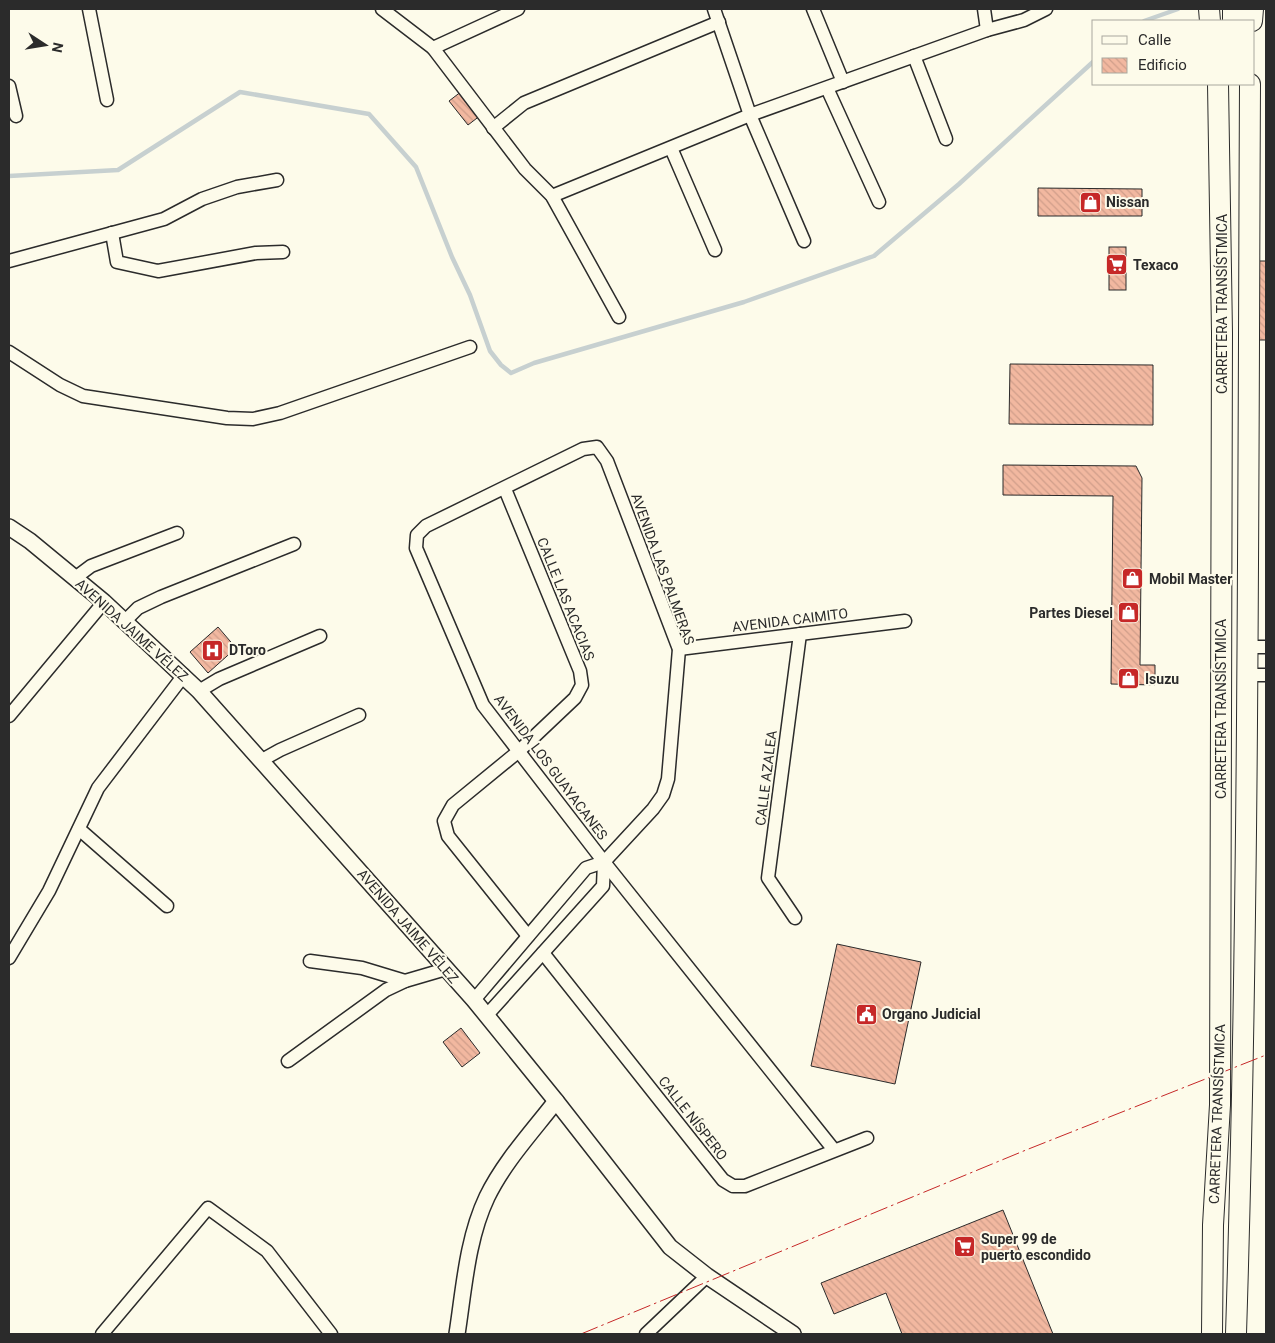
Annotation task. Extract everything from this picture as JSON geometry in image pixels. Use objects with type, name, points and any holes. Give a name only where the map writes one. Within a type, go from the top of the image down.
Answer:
[{"type":"main road","points":[[1237,18],[1253,9]]},
{"type":"main road","name":"CARRETERA TRANSÍSTMICA","points":[[1212,1334],[1213,1225],[1220,1095],[1222,332],[1218,85]]},
{"type":"main road","name":"CARRETERA TRANSÍSTMICA","points":[[1236,1334],[1257,675],[1250,85]]},
{"type":"street","points":[[89,9],[107,100]]},
{"type":"street","points":[[382,9],[433,48],[525,169],[552,196],[619,317]]},
{"type":"street","points":[[433,48],[518,9]]},
{"type":"street","points":[[714,9],[750,115],[804,241]]},
{"type":"street","points":[[813,9],[843,82]]},
{"type":"street","points":[[984,9],[987,30]]},
{"type":"street","points":[[552,196],[750,115],[987,30],[1024,20],[1046,9]]},
{"type":"street","points":[[493,128],[524,102],[718,22]]},
{"type":"street","points":[[914,56],[946,139]]},
{"type":"street","points":[[9,86],[16,116]]},
{"type":"street","points":[[827,88],[879,202]]},
{"type":"street","points":[[671,148],[715,250]]},
{"type":"street","points":[[9,261],[164,218],[202,199],[237,187],[277,180]]},
{"type":"street","points":[[112,233],[117,262],[158,271],[256,253],[283,252]]},
{"type":"street","points":[[9,352],[60,385],[83,396],[227,418],[253,419],[280,413],[470,347]]},
{"type":"street","name":"AVENIDA LOS GUAYACANES","points":[[597,448],[583,449],[505,489],[426,526],[417,535],[416,548],[483,705],[604,862],[834,1150]]},
{"type":"street","name":"AVENIDA LAS PALMERAS","points":[[474,1000],[586,868],[604,862],[663,795],[668,779],[679,649],[607,461],[597,448]]},
{"type":"street","name":"CALLE LAS ACACIAS","points":[[505,489],[580,672],[582,685],[575,698],[519,751],[453,806],[444,821],[448,836],[528,936]]},
{"type":"street","name":"AVENIDA JAIME VÉLEZ","points":[[9,527],[30,541],[104,602],[184,675],[262,760],[487,1015],[670,1247],[706,1276],[793,1334]]},
{"type":"street","points":[[75,578],[91,566],[177,533]]},
{"type":"street","points":[[124,621],[138,608],[161,597],[294,544]]},
{"type":"street","points":[[9,716],[104,602]]},
{"type":"street","name":"AVENIDA CAIMITO","points":[[679,649],[904,621]]},
{"type":"street","name":"CALLE AZALEA","points":[[795,918],[768,878],[800,634]]},
{"type":"street","points":[[198,691],[219,679],[320,636]]},
{"type":"street","points":[[9,958],[49,891],[98,788],[184,675]]},
{"type":"street","points":[[262,760],[359,715]]},
{"type":"street","points":[[79,829],[167,906]]},
{"type":"street","points":[[487,1015],[603,886],[604,862]]},
{"type":"street","name":"CALLE NÍSPERO","points":[[543,953],[723,1180],[733,1186],[745,1186],[867,1138]]},
{"type":"street","points":[[310,961],[362,968],[405,981]]},
{"type":"street","points":[[288,1061],[386,990],[405,981],[446,969]]},
{"type":"street","points":[[457,1334],[468,1262],[476,1225],[487,1198],[502,1172],[556,1101]]},
{"type":"street","points":[[102,1334],[208,1208],[267,1251],[331,1334]]},
{"type":"street","points":[[646,1334],[706,1276]]},
{"type":"building","points":[[462,91],[481,115],[468,125],[449,101]]},
{"type":"building","name":"Nissan","points":[[1038,188],[1142,189],[1142,216],[1038,216]]},
{"type":"building","name":"Texaco","points":[[1109,247],[1126,247],[1126,290],[1109,290]]},
{"type":"building","points":[[1256,261],[1266,261],[1266,340],[1257,340]]},
{"type":"building","points":[[1010,364],[1153,365],[1153,425],[1009,424]]},
{"type":"building","points":[[1003,465],[1136,466],[1142,478],[1140,665],[1155,665],[1155,685],[1111,684],[1113,496],[1003,495]]},
{"type":"building","name":"DToro","points":[[218,627],[236,648],[208,673],[190,652]]},
{"type":"building","name":"Organo Judicial","points":[[837,944],[921,962],[895,1084],[811,1066]]},
{"type":"building","points":[[461,1028],[480,1053],[462,1067],[443,1042]]},
{"type":"building","name":"Super 99 de puerto escondido","points":[[1003,1210],[1053,1334],[902,1334],[886,1293],[834,1314],[821,1283]]},
{"type":"waterway","points":[[1147,20],[1178,9]]},
{"type":"waterway","points":[[9,176],[118,170],[240,92],[369,114],[416,167],[452,257],[470,295],[490,351],[501,365],[511,373],[534,363],[744,302],[874,256],[959,184],[1092,63]]},
{"type":"power","points":[[581,1334],[1026,1150],[1266,1055]]},
{"type":"place","name":"Nissan","points":[[1090,202]]},
{"type":"place","name":"Texaco","points":[[1117,265]]},
{"type":"place","name":"Mobil Master","points":[[1133,579]]},
{"type":"place","name":"Partes Diesel","points":[[1129,613]]},
{"type":"place","name":"DToro","points":[[213,650]]},
{"type":"place","name":"Isuzu","points":[[1129,679]]},
{"type":"place","name":"Organo Judicial","points":[[866,1014]]},
{"type":"place","name":"Super 99 de puerto escondido","points":[[965,1247]]}]
